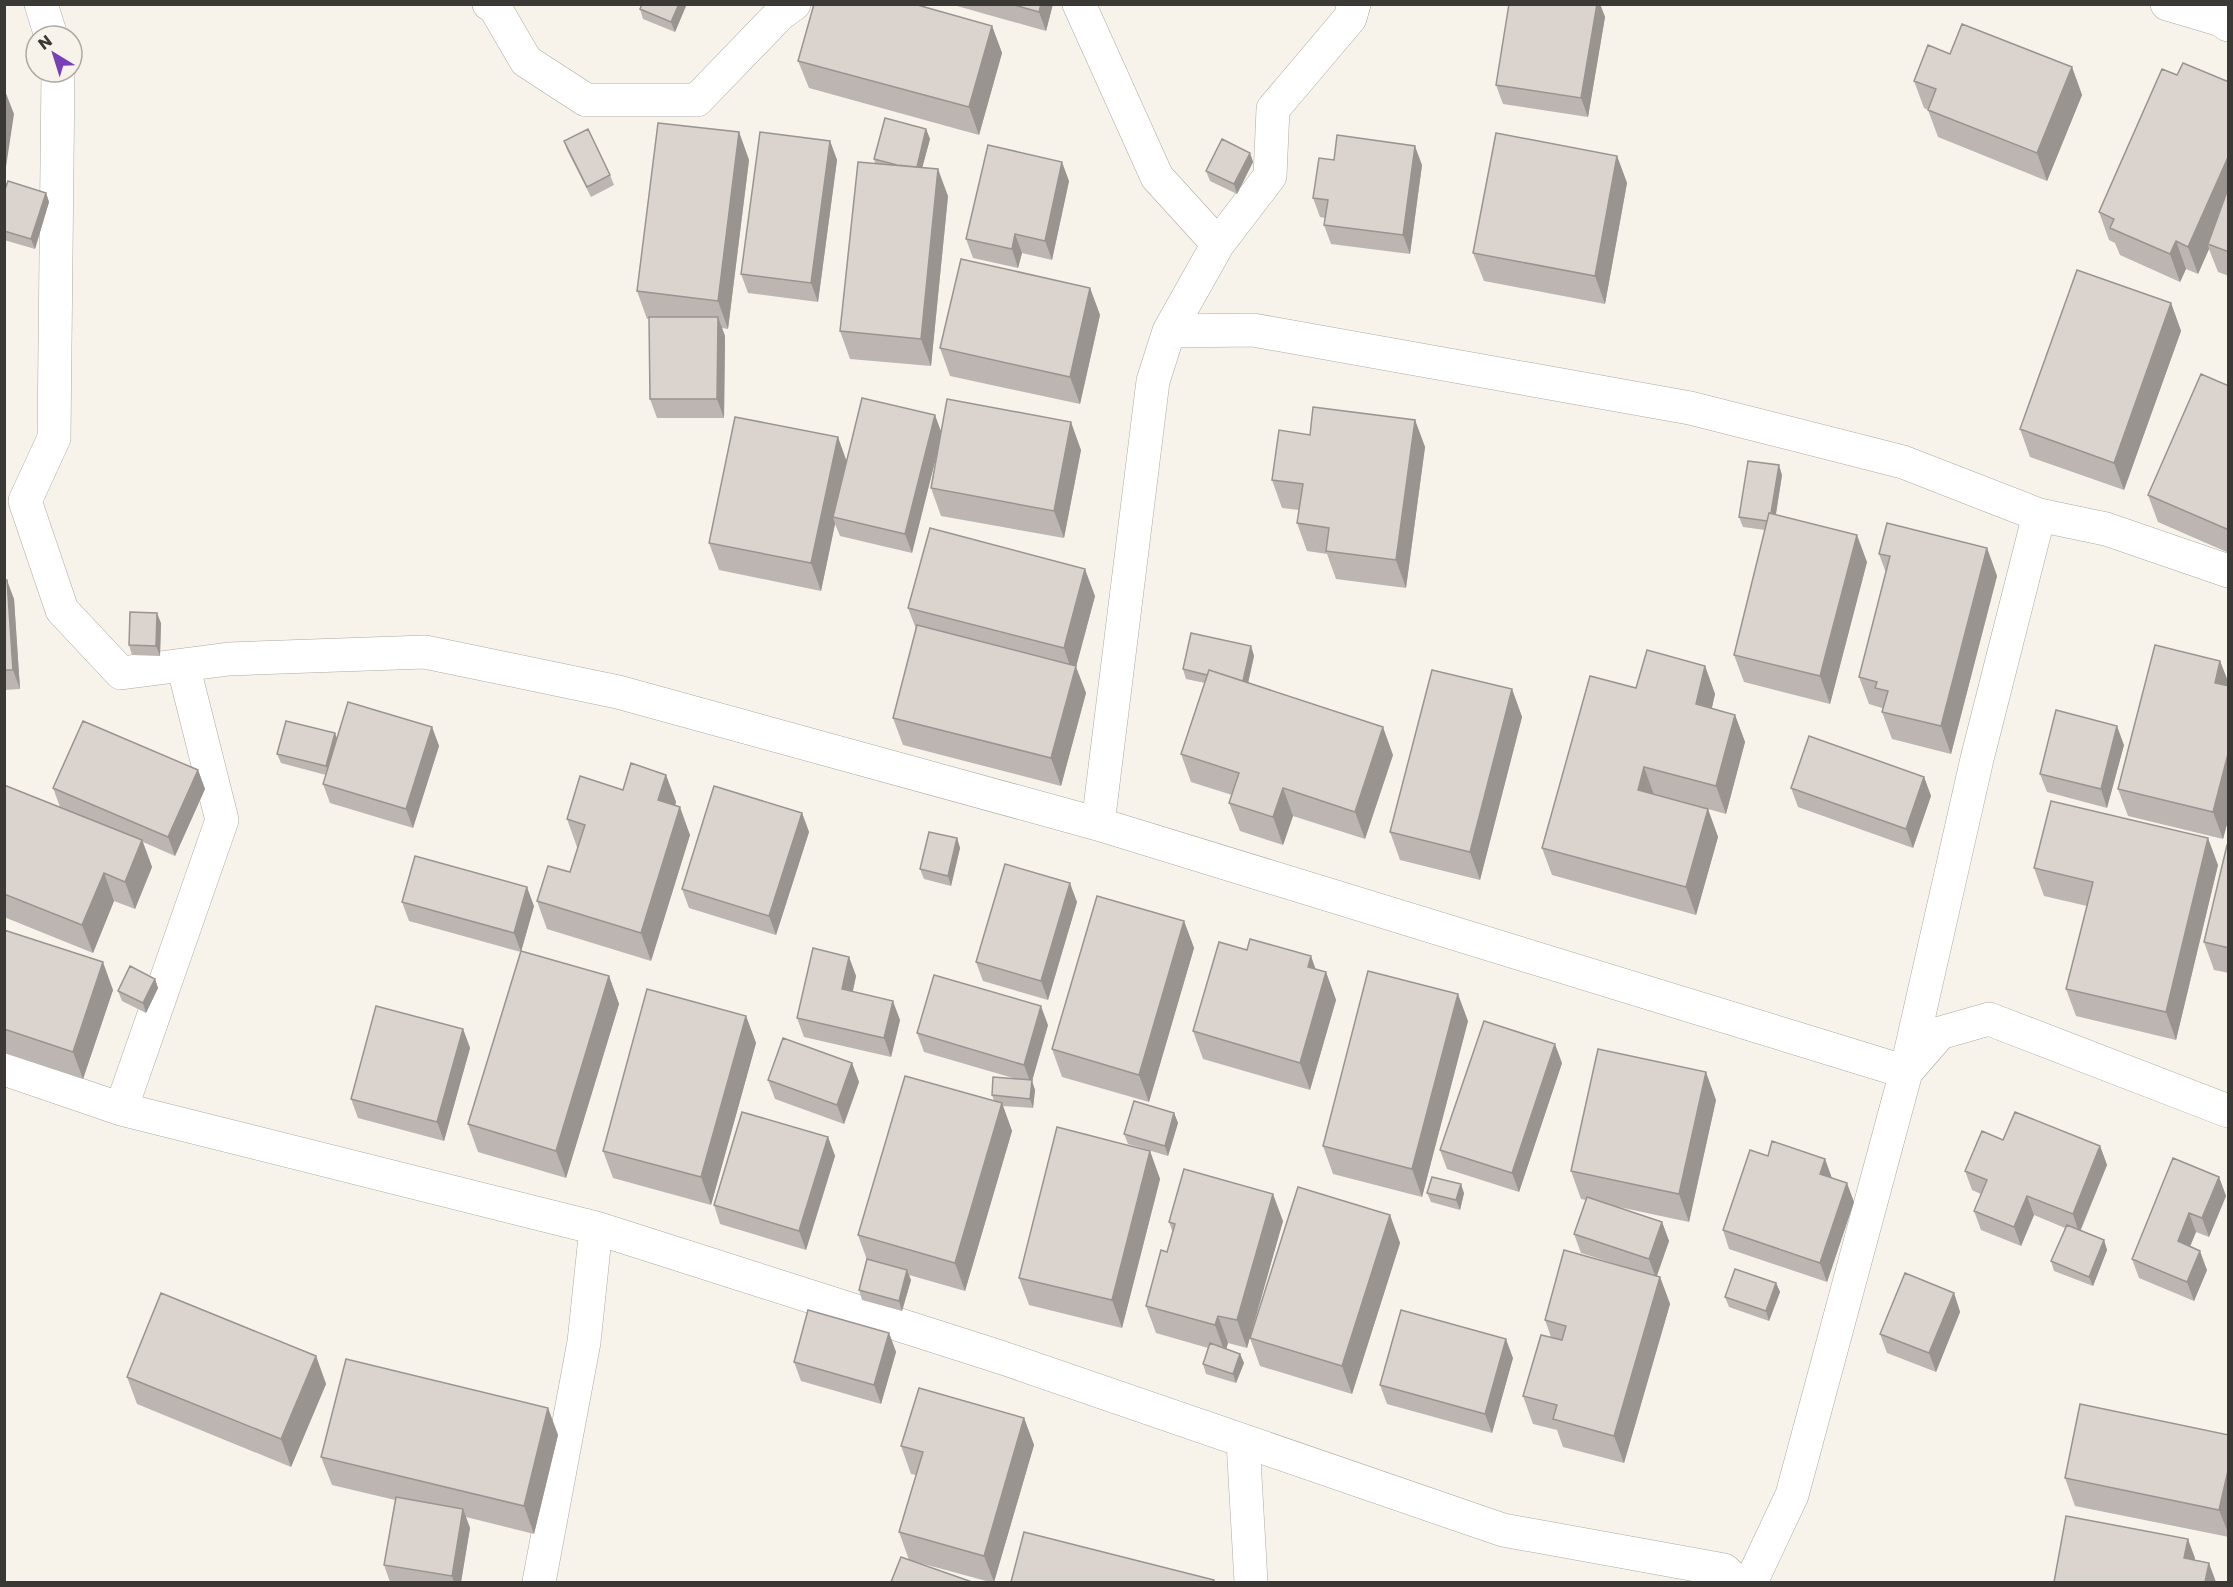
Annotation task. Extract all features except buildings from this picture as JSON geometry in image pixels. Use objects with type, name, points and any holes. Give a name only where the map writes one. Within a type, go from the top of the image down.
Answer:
[{"type":"street","points":[[41,4],[47,24]]},
{"type":"street","points":[[489,4],[494,6],[526,61],[586,100],[697,100],[780,14],[794,4]]},
{"type":"street","points":[[1079,4],[1157,177],[1218,244]]},
{"type":"street","points":[[1098,824],[1153,381],[1169,331],[1218,244],[1270,176],[1273,109],[1350,18],[1354,4]]},
{"type":"street","points":[[2167,4],[2221,20],[2229,25]]},
{"type":"street","points":[[58,84],[54,438],[15,497],[62,610],[122,674],[229,659],[424,652],[618,692],[1098,824],[1906,1072]]},
{"type":"street","points":[[1169,331],[1253,330],[1690,408],[1903,462],[2039,515],[2106,529],[2229,571]]},
{"type":"street","points":[[1751,1582],[1792,1495],[1906,1072],[1977,759],[2039,515]]},
{"type":"street","points":[[121,1110],[222,820],[183,665]]},
{"type":"street","points":[[1906,1072],[1940,1033],[1989,1019],[2229,1111]]},
{"type":"street","points":[[4,1069],[121,1110],[596,1228],[1004,1358],[1503,1530],[1724,1570],[1737,1582]]},
{"type":"street","points":[[539,1582],[584,1342],[596,1228]]},
{"type":"street","points":[[1243,1441],[1251,1582]]}]
